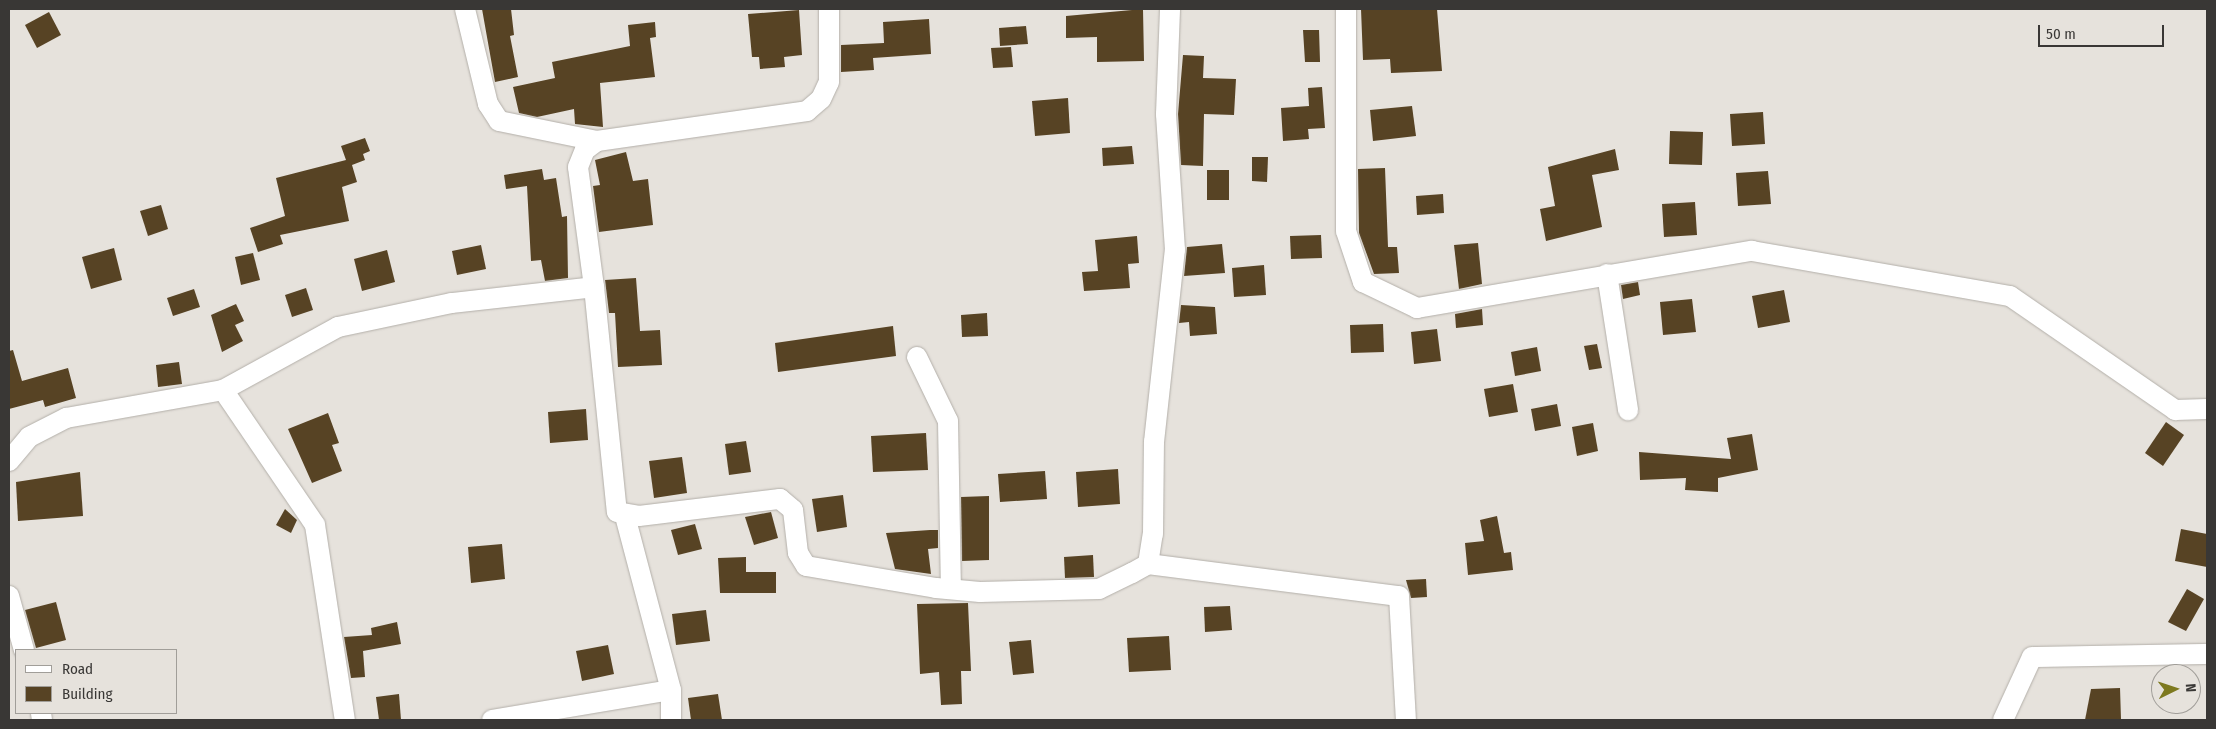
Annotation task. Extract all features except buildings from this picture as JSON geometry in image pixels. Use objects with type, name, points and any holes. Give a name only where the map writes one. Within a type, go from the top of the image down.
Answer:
[{"type":"street","points":[[465,9],[488,104],[498,122],[597,141],[807,111],[821,99],[829,82],[829,9]]},
{"type":"street","points":[[1148,564],[1153,534],[1154,442],[1174,250],[1166,114],[1170,9]]},
{"type":"street","points":[[1346,9],[1346,232],[1363,282],[1417,308],[1752,250],[2010,296],[2176,410],[2207,409]]},
{"type":"street","points":[[597,141],[585,150],[578,167],[594,286],[614,499],[617,512],[625,516],[780,499],[793,510],[798,553],[806,566],[951,589],[1099,589],[1148,564],[1399,596],[1406,720]]},
{"type":"street","points":[[1607,274],[1628,410]]},
{"type":"street","points":[[9,462],[29,437],[66,418],[223,390],[311,339],[365,319],[452,303],[594,286]]},
{"type":"street","points":[[917,357],[948,420],[951,589]]},
{"type":"street","points":[[223,390],[315,525],[345,720]]},
{"type":"street","points":[[625,516],[671,690],[671,720]]},
{"type":"street","points":[[9,596],[24,649]]},
{"type":"street","points":[[2003,720],[2032,657],[2207,654]]},
{"type":"street","points":[[492,720],[671,690]]}]
